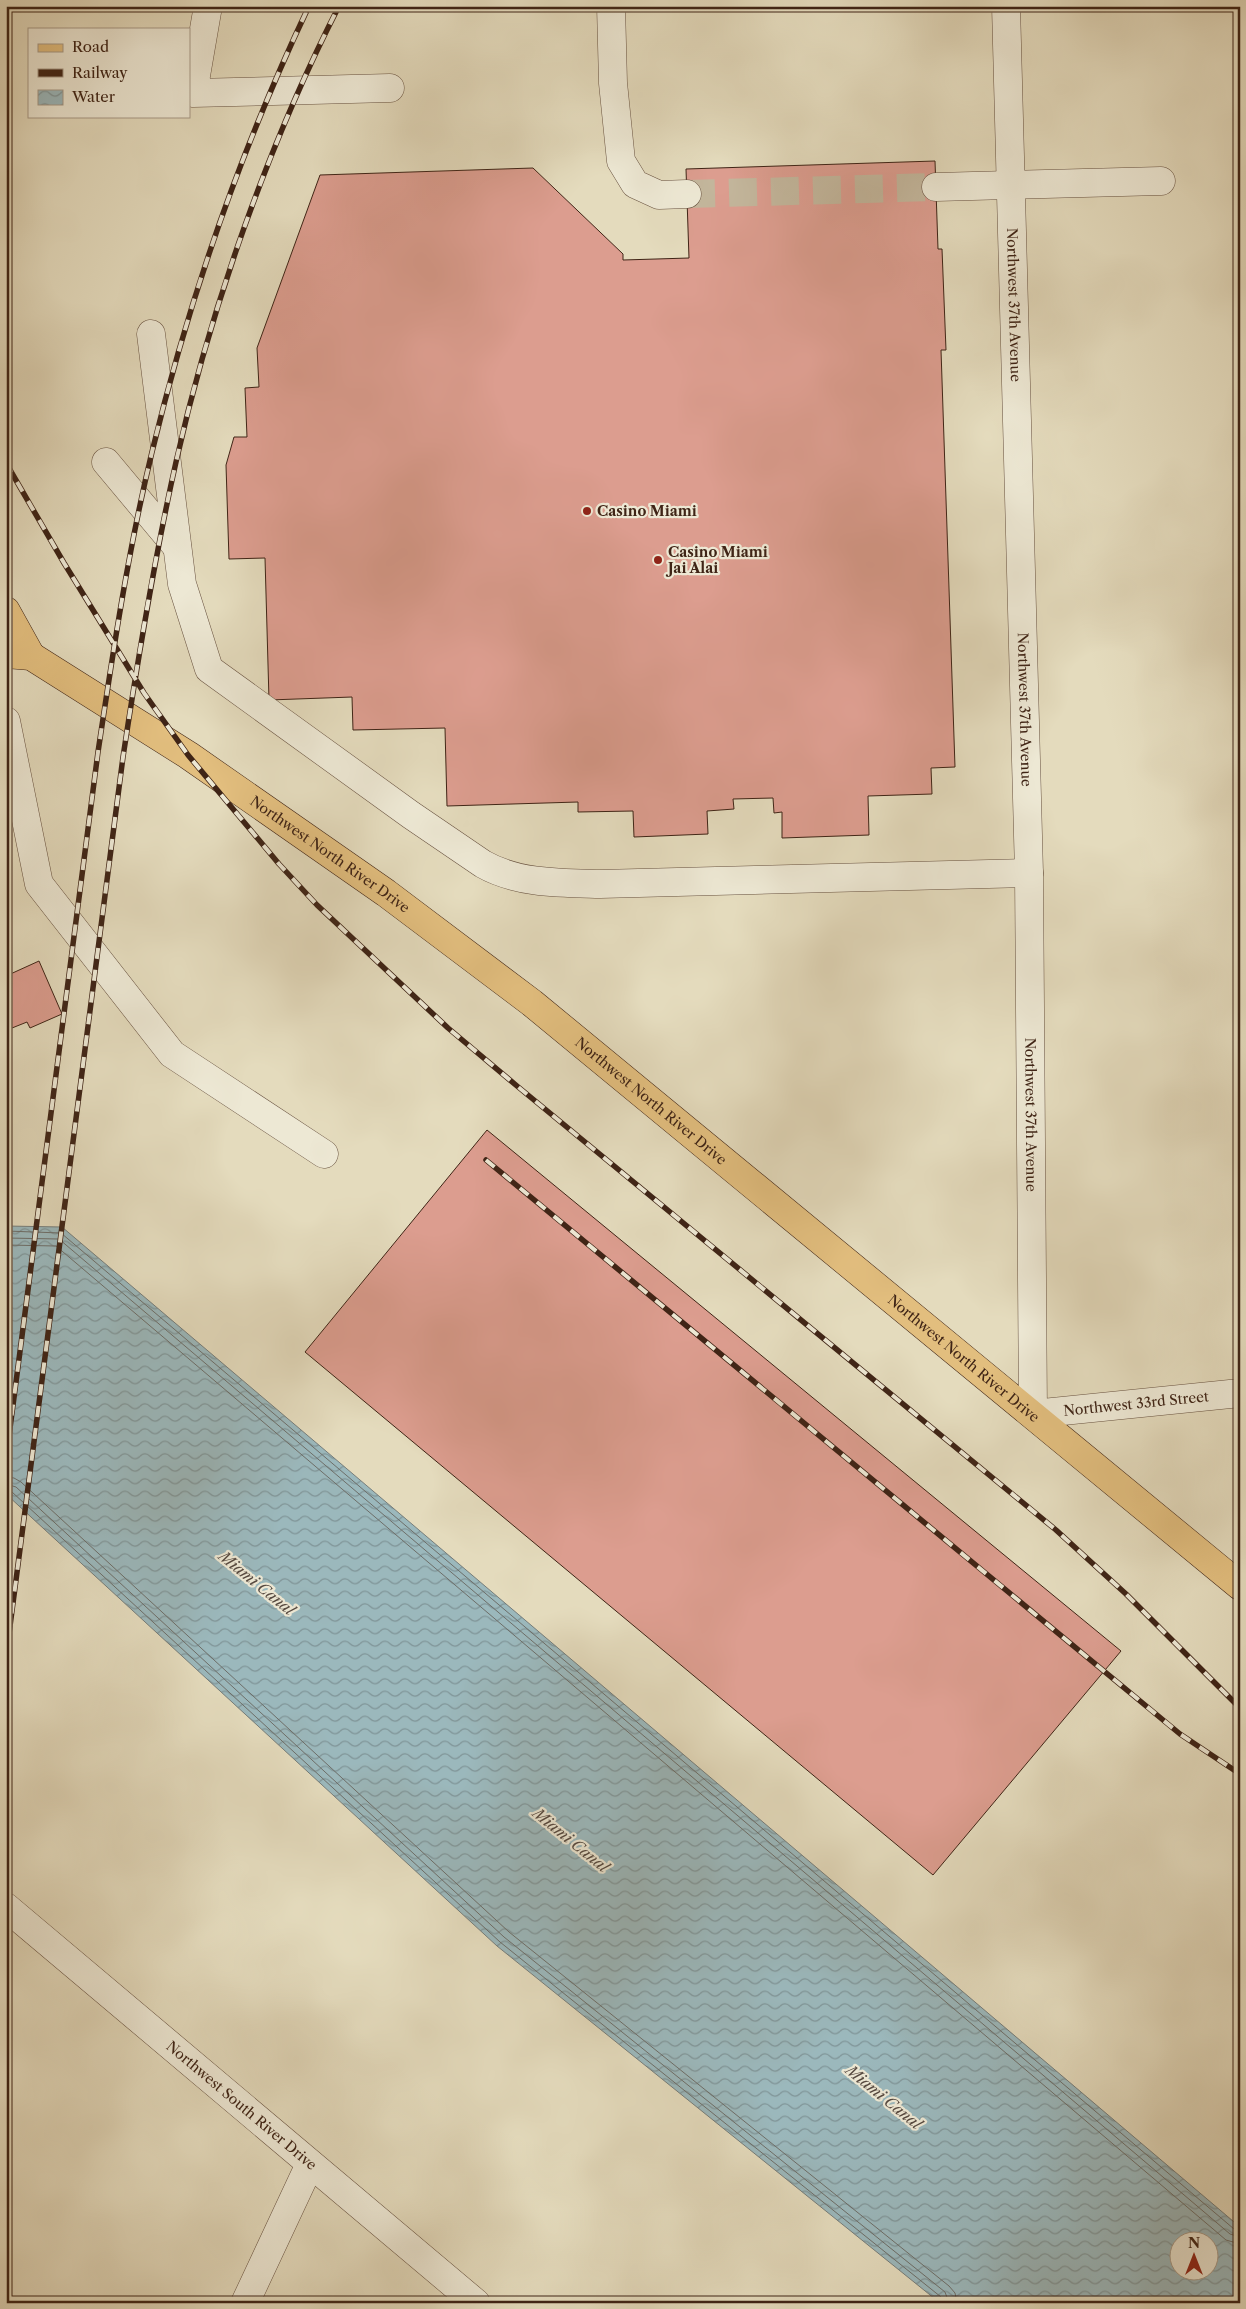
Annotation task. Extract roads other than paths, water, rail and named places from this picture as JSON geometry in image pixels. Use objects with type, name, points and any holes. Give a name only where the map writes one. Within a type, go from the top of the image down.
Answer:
[{"type":"main road","name":"Northwest North River Drive","points":[[6,611],[19,655],[188,756],[386,893],[532,1003],[1240,1586]]},
{"type":"street","points":[[208,6],[193,93],[390,88]]},
{"type":"street","points":[[611,6],[613,83],[621,161],[635,184],[659,195],[687,194]]},
{"type":"street","name":"Northwest 37th Avenue","points":[[1006,6],[1029,873],[1032,1414]]},
{"type":"street","points":[[936,187],[1161,181]]},
{"type":"street","points":[[151,334],[182,584],[209,669],[411,815],[496,871],[527,879],[562,883],[600,884],[1029,873]]},
{"type":"street","points":[[106,462],[177,547]]},
{"type":"street","points":[[6,721],[39,884],[172,1054],[324,1154]]},
{"type":"street","name":"Northwest 33rd Street","points":[[1032,1414],[1240,1393]]},
{"type":"street","name":"Northwest South River Drive","points":[[6,1907],[476,2303]]},
{"type":"street","points":[[245,2303],[310,2164]]},
{"type":"water","name":"Miami Canal","points":[[6,1226],[62,1227],[1240,2227],[1240,2303],[940,2303],[497,1946],[6,1494]]},
{"type":"tunnel","points":[[687,194],[936,187]]},
{"type":"railway","points":[[6,1459],[98,752],[115,639],[143,489],[183,338],[219,225],[261,114],[309,6]]},
{"type":"railway","points":[[6,1657],[123,757],[161,536],[190,404],[224,288],[265,171],[313,59],[339,6]]},
{"type":"railway","points":[[6,463],[64,563],[144,693],[188,755],[279,864],[317,905],[448,1028],[1056,1530],[1126,1594],[1240,1708]]},
{"type":"railway","points":[[486,1160],[1180,1734],[1240,1774]]},
{"type":"place","name":"Casino Miami","points":[[587,511]]},
{"type":"place","name":"Casino Miami Jai Alai","points":[[658,560]]}]
